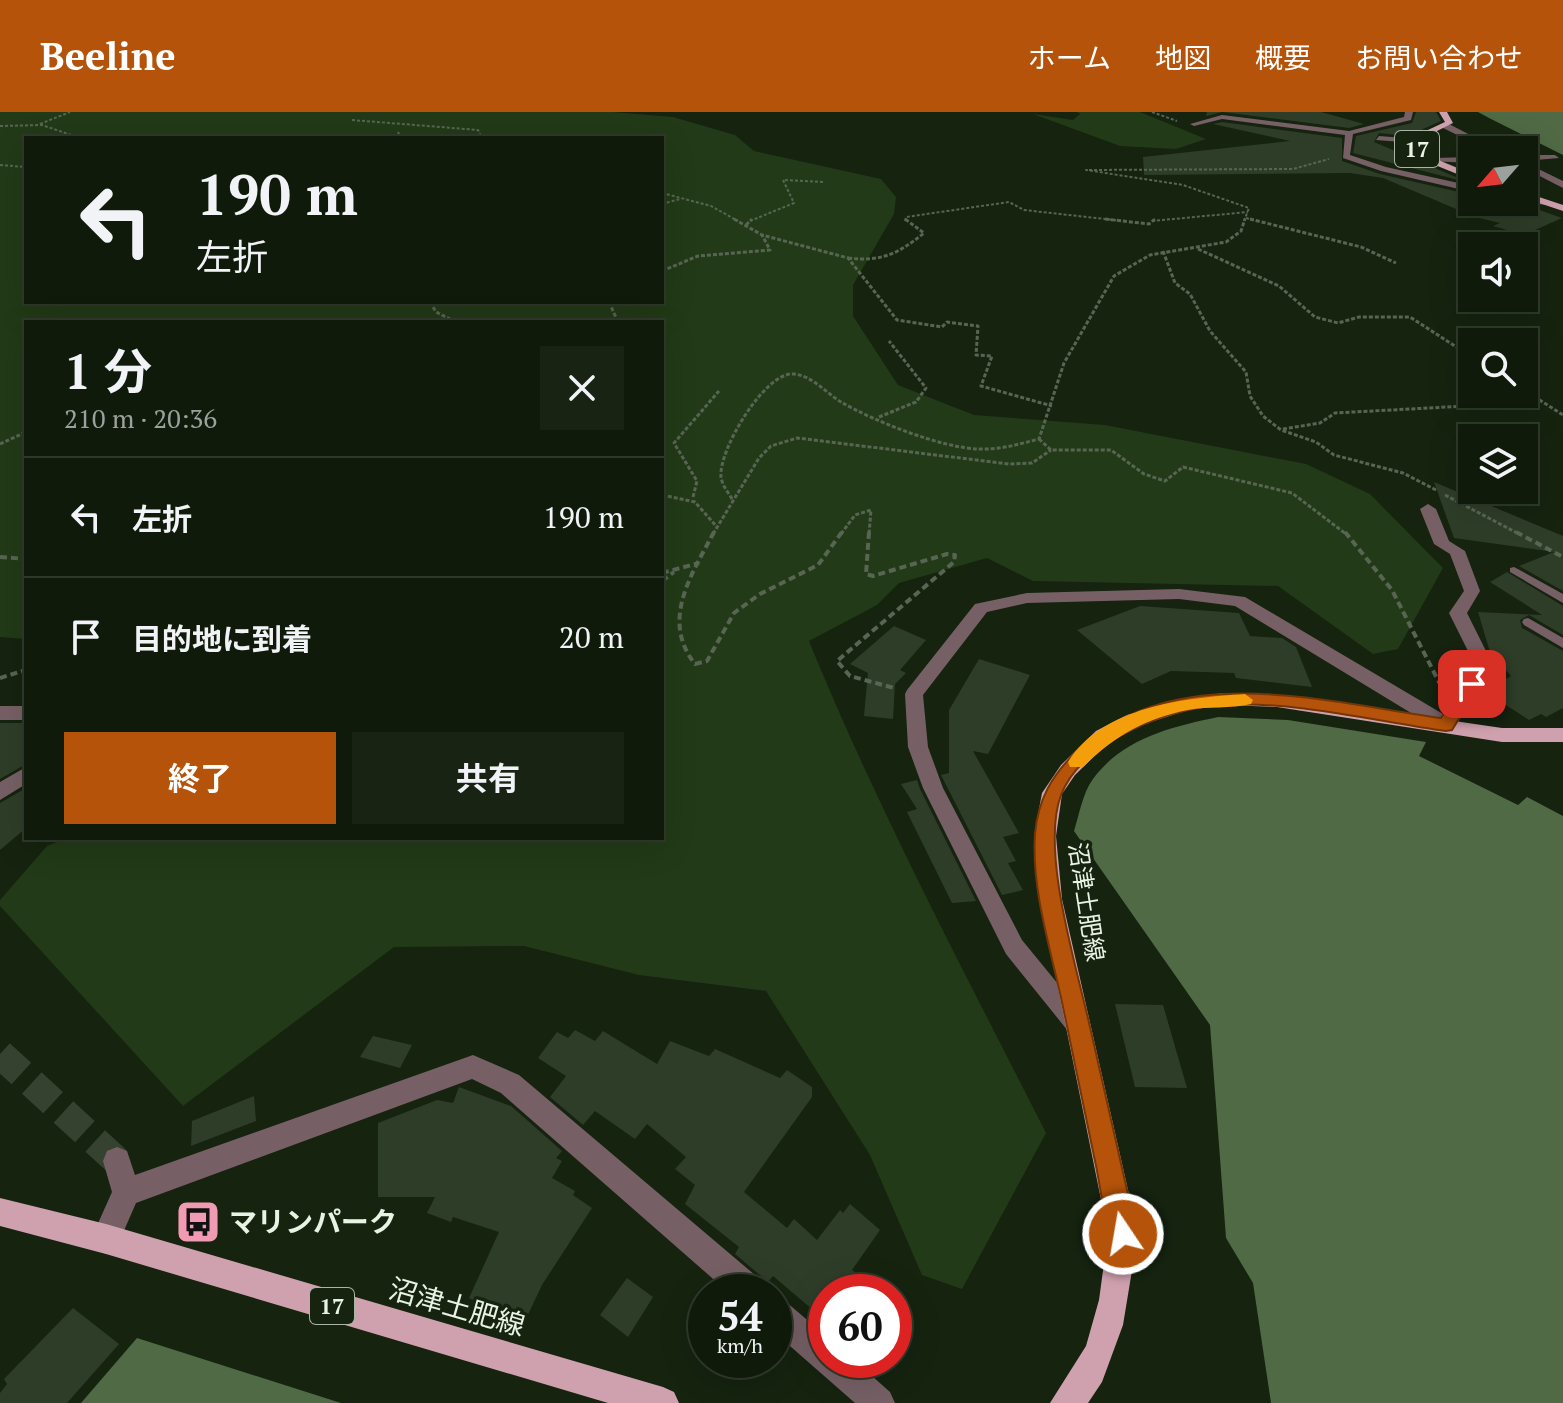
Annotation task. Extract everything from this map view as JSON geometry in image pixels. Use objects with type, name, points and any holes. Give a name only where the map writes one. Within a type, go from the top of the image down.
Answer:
[{"type":"main road","name":"17","points":[[1443,112],[1450,121],[1416,141],[1418,150],[1433,161],[1458,172]]},
{"type":"main road","points":[[1538,200],[1563,208]]},
{"type":"main road","name":"沼津土肥線","points":[[1066,1403],[1075,1396],[1105,1336],[1119,1290],[1123,1234],[1051,899],[1045,836],[1052,793],[1068,770],[1103,736],[1134,720],[1187,704],[1224,699],[1277,701],[1502,735],[1563,735]]},
{"type":"main road","name":"沼津土肥線","points":[[2,1215],[106,1239],[663,1403]]},
{"type":"street","points":[[1194,124],[1222,117],[1349,133],[1398,123],[1408,118],[1409,112]]},
{"type":"street","points":[[1446,126],[1466,136]]},
{"type":"street","points":[[1349,133],[1346,156],[1458,186]]},
{"type":"street","points":[[1379,138],[1416,141]]},
{"type":"street","points":[[1333,143],[1347,145]]},
{"type":"street","points":[[1538,158],[1555,158]]},
{"type":"street","points":[[1433,161],[1458,160]]},
{"type":"street","points":[[1402,173],[1451,169]]},
{"type":"street","points":[[1538,172],[1563,185]]},
{"type":"street","points":[[1077,1023],[1014,947],[933,788],[918,747],[914,694],[981,608],[1027,598],[1179,594],[1239,601],[1446,725],[1484,665],[1458,613],[1472,591],[1457,551],[1442,544],[1428,509]]},
{"type":"street","points":[[0,713],[24,713]]},
{"type":"street","points":[[0,792],[24,775]]},
{"type":"street","points":[[126,1192],[473,1067],[510,1084],[730,1274]]},
{"type":"street","points":[[106,1239],[126,1192],[117,1161]]},
{"type":"street","points":[[792,1327],[808,1341]]},
{"type":"street","points":[[851,1378],[879,1403]]},
{"type":"lane","points":[[1514,570],[1563,599]]},
{"type":"lane","points":[[1528,622],[1563,644]]},
{"type":"path","points":[[36,126],[70,112]]},
{"type":"path","points":[[1152,112],[1162,118],[1194,124]]},
{"type":"path","points":[[352,120],[478,130],[481,136]]},
{"type":"path","points":[[0,126],[54,128],[75,136]]},
{"type":"path","points":[[398,132],[400,136]]},
{"type":"path","points":[[1039,439],[1064,363],[1114,276],[1163,251],[1226,242],[1241,231],[1248,212],[1246,204],[1183,185],[1086,170],[1293,169],[1346,156]]},
{"type":"path","points":[[0,165],[24,167]]},
{"type":"path","points":[[746,225],[752,219],[794,203],[783,180],[825,182]]},
{"type":"path","points":[[664,193],[711,206],[762,235],[848,258],[879,262],[891,259],[924,233],[905,221],[906,217],[963,206],[975,209],[1009,202],[1024,210],[1149,224],[1164,217],[1248,212]]},
{"type":"path","points":[[664,203],[683,198]]},
{"type":"path","points":[[1246,218],[1361,247],[1396,263]]},
{"type":"path","points":[[664,269],[672,262],[744,249],[770,250],[762,235]]},
{"type":"path","points":[[1198,248],[1279,286],[1315,317],[1338,323],[1359,317],[1410,317],[1458,348]]},
{"type":"path","points":[[1163,251],[1175,283],[1190,294],[1210,331],[1246,372],[1250,396],[1263,416],[1281,430],[1316,442],[1334,455],[1403,473],[1563,557]]},
{"type":"path","points":[[848,258],[897,320],[942,327],[947,322],[978,326],[976,355],[992,356],[981,386],[1052,406]]},
{"type":"path","points":[[431,304],[436,312],[452,320]]},
{"type":"path","points":[[878,418],[916,402],[926,388],[889,341]]},
{"type":"path","points":[[732,499],[721,477],[727,449],[750,407],[777,378],[788,374],[804,376],[843,404],[974,449],[1008,447],[1039,439]]},
{"type":"path","points":[[693,497],[697,481],[674,443],[682,429],[707,409],[719,391]]},
{"type":"path","points":[[1538,399],[1563,415]]},
{"type":"path","points":[[1281,430],[1320,423],[1335,413],[1458,406]]},
{"type":"path","points":[[0,444],[24,433]]},
{"type":"path","points":[[914,694],[850,676],[837,661],[954,562],[955,555],[947,554],[873,576],[866,574],[871,510],[855,515],[818,565],[760,594],[734,613],[707,661],[695,664],[685,654],[677,612],[732,499],[760,455],[772,445],[797,438],[1009,464],[1032,463],[1051,450],[1111,450],[1144,474],[1165,481],[1183,467],[1292,493],[1339,525],[1392,590],[1439,687],[1460,704]]},
{"type":"path","points":[[1039,439],[1051,450]]},
{"type":"path","points":[[664,495],[693,497],[706,507],[718,528]]},
{"type":"path","points":[[0,557],[24,559]]},
{"type":"path","points":[[664,572],[700,562]]},
{"type":"path","points":[[664,580],[678,569]]},
{"type":"path","points":[[0,678],[24,671]]},
{"type":"shaded area","points":[[0,112],[613,112],[673,117],[735,135],[754,151],[881,179],[896,197],[894,214],[853,285],[853,316],[898,385],[974,415],[1105,425],[1306,464],[1370,494],[1443,568],[1398,649],[1373,654],[1278,586],[1033,581],[987,558],[899,583],[877,605],[809,641],[893,828],[1046,1133],[962,1289],[922,1275],[870,1155],[766,991],[639,975],[524,946],[394,947],[183,1106],[0,906],[0,900],[47,846],[63,840],[664,840],[664,320],[24,320],[24,639],[0,637]]},
{"type":"shaded area","points":[[1077,112],[1140,112],[1206,139],[1176,149],[1120,146],[1033,114],[1073,120],[1080,114]]},
{"type":"shaded area","points":[[1478,112],[1563,112],[1563,155],[1538,142],[1538,136],[1525,136]]},
{"type":"shaded area","points":[[1218,717],[1288,720],[1426,742],[1419,756],[1518,805],[1527,797],[1563,816],[1563,1403],[1271,1403],[1253,1283],[1226,1238],[1210,1025],[1074,831],[1090,784],[1119,753],[1149,736]]},
{"type":"shaded area","points":[[137,1338],[341,1403],[81,1403]]},
{"type":"building","points":[[1222,112],[1321,112],[1364,124],[1349,128]]},
{"type":"building","points":[[1416,112],[1436,112],[1441,121],[1398,135],[1379,133],[1374,142],[1458,180],[1353,153],[1356,136],[1412,123]]},
{"type":"building","points":[[1222,122],[1342,138],[1342,161],[1380,174],[1458,192],[1458,210],[1383,178],[1350,173],[1144,175],[1143,157],[1290,141],[1213,124]]},
{"type":"building","points":[[1538,209],[1562,218],[1531,232],[1514,232],[1493,226],[1500,223],[1473,216],[1538,216]]},
{"type":"building","points":[[1434,482],[1458,492],[1458,504],[1487,504],[1563,536],[1563,591],[1519,566],[1554,552],[1454,538]]},
{"type":"building","points":[[1507,572],[1563,606],[1563,635],[1529,615],[1520,620],[1522,628],[1563,651],[1563,708],[1546,717],[1541,714],[1529,720],[1495,698],[1504,693],[1494,686],[1511,676],[1490,652],[1478,612],[1542,615],[1490,582]]},
{"type":"building","points":[[1140,606],[1239,613],[1250,636],[1282,638],[1296,647],[1312,687],[1236,678],[1234,673],[1171,671],[1142,684],[1077,630]]},
{"type":"building","points":[[894,626],[926,640],[900,670],[906,673],[895,684],[893,719],[864,716],[868,673],[850,664]]},
{"type":"building","points":[[979,659],[1030,675],[988,754],[973,751],[1019,833],[1003,837],[1016,861],[1008,863],[1023,890],[1002,895],[941,775],[949,773],[949,710]]},
{"type":"building","points":[[0,723],[24,723],[24,765],[0,779]]},
{"type":"building","points":[[917,780],[976,901],[952,903],[907,812],[917,809],[901,784]]},
{"type":"building","points":[[24,789],[24,830],[0,850],[0,803]]},
{"type":"building","points":[[1115,1004],[1163,1005],[1187,1088],[1135,1087]]},
{"type":"building","points":[[575,1030],[595,1041],[603,1031],[657,1064],[670,1041],[709,1056],[715,1049],[780,1078],[787,1070],[812,1087],[812,1097],[744,1192],[787,1228],[794,1219],[817,1240],[840,1210],[843,1213],[850,1204],[880,1230],[852,1270],[857,1274],[808,1274],[808,1306],[792,1292],[792,1274],[759,1274],[735,1254],[739,1247],[685,1204],[695,1185],[675,1169],[686,1157],[647,1124],[635,1139],[595,1111],[583,1125],[550,1097],[566,1076],[538,1058],[557,1032],[568,1038]]},
{"type":"building","points":[[373,1036],[412,1045],[400,1068],[360,1057]]},
{"type":"building","points":[[459,1087],[511,1106],[562,1151],[556,1158],[562,1161],[552,1178],[575,1191],[573,1195],[592,1208],[542,1285],[524,1323],[472,1306],[473,1300],[469,1298],[499,1232],[453,1217],[451,1222],[427,1213],[435,1197],[378,1197],[378,1123],[437,1100],[453,1103]]},
{"type":"building","points":[[254,1096],[256,1121],[191,1146],[192,1121]]},
{"type":"building","points":[[627,1278],[653,1297],[628,1337],[600,1315]]},
{"type":"building","points":[[73,1308],[119,1344],[67,1403],[0,1403],[0,1393],[7,1384],[4,1379]]},
{"type":"tunnel","points":[[0,1054],[117,1161]]},
{"type":"slow traffic","points":[[1077,762],[1103,736],[1134,720],[1187,704],[1224,699],[1245,700]]},
{"type":"place","name":"マリンパーク","points":[[198,1222]]},
{"type":"route","points":[[1123,1234],[1051,899],[1045,836],[1052,793],[1068,770],[1103,736],[1134,720],[1187,704],[1224,699],[1277,701],[1446,725],[1472,684]]}]
